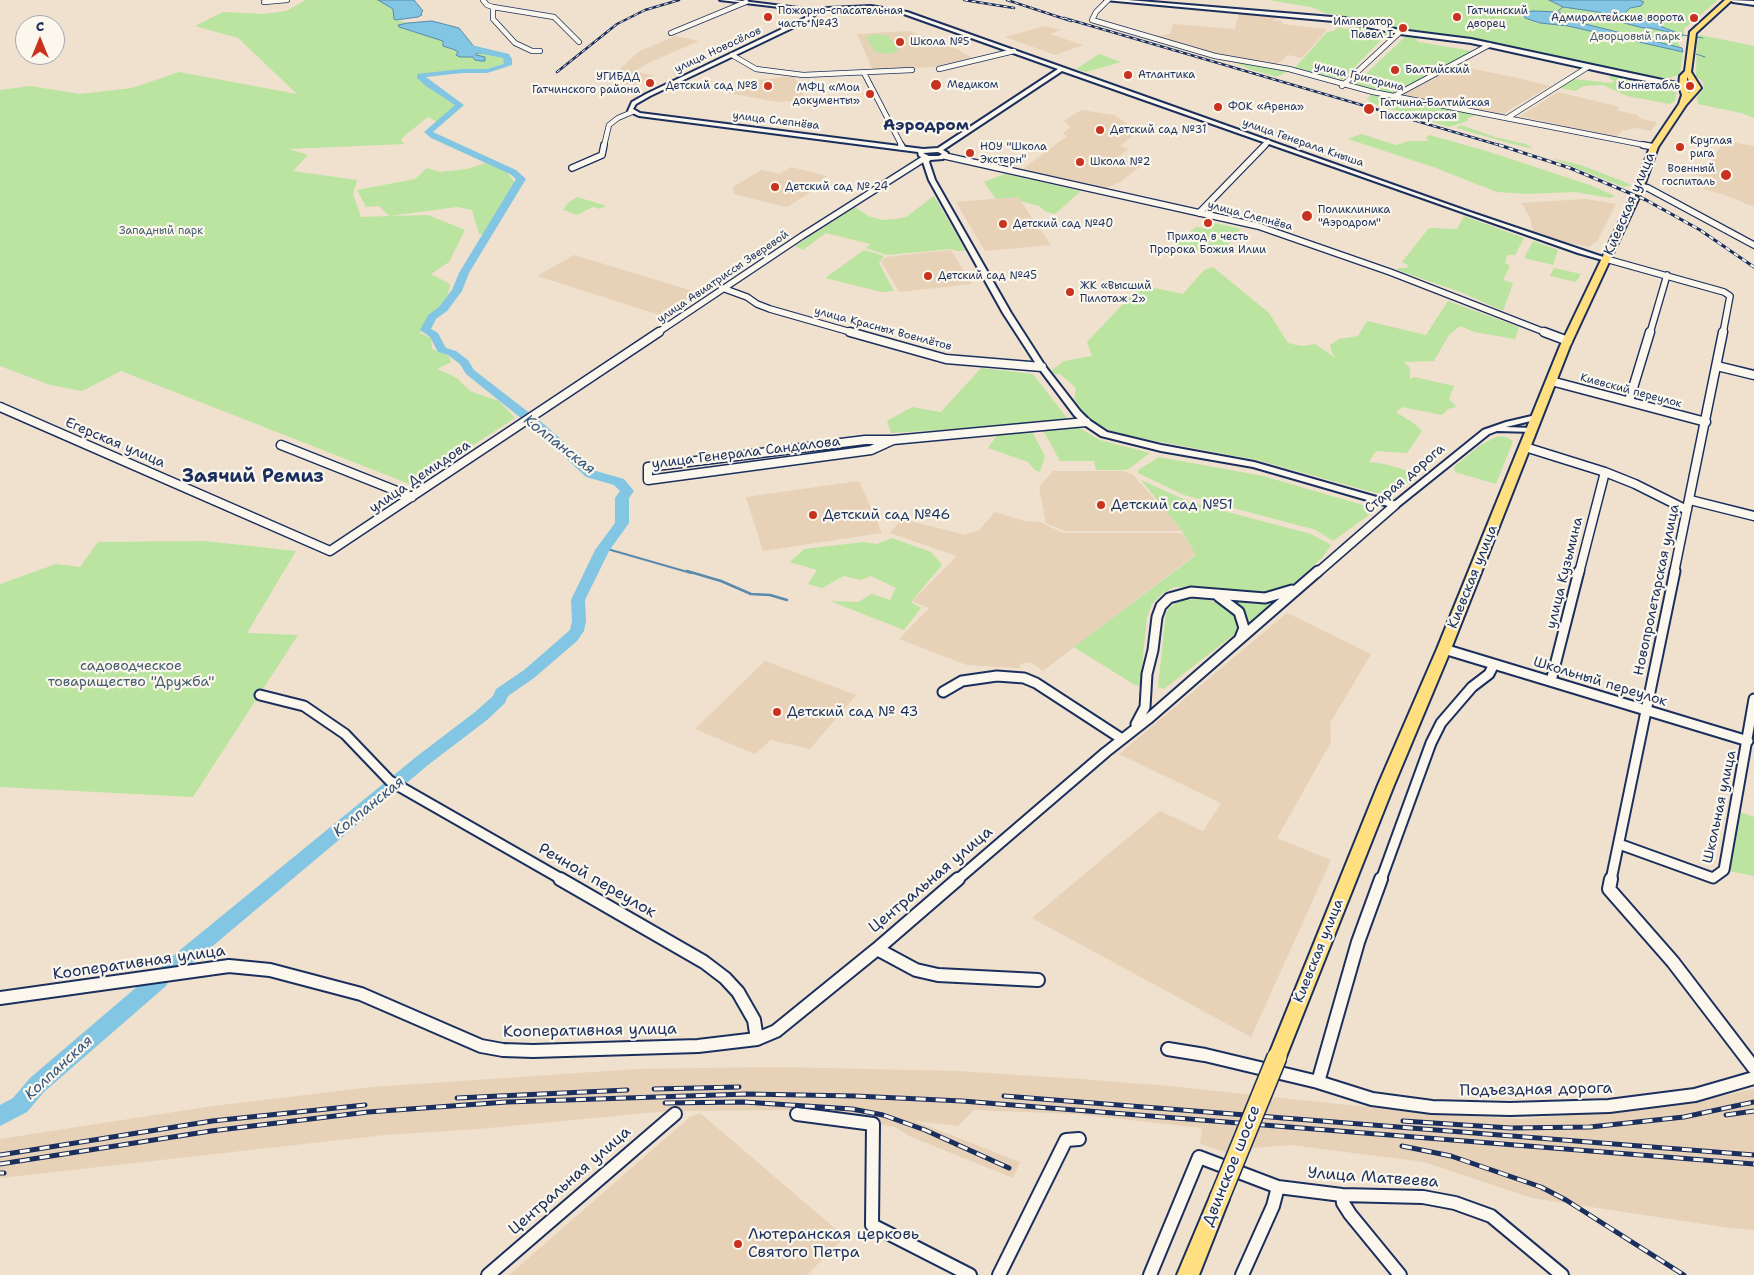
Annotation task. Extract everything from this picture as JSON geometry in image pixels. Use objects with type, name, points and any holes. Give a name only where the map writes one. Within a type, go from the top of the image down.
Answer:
[{"type":"main road","points":[[1108,0],[1326,18],[1400,32],[1462,39],[1654,81],[1671,86],[1686,95]]},
{"type":"main road","points":[[1683,104],[1686,95],[1684,79],[1692,35],[1729,0]]},
{"type":"main road","points":[[1733,0],[1754,3]]},
{"type":"main road","points":[[1684,79],[1696,86]]},
{"type":"main road","points":[[1654,81],[1684,79],[1696,86]]},
{"type":"main road","points":[[1683,104],[1696,86]]},
{"type":"main road","name":"Киевская улица","points":[[1276,1057],[1382,794],[1444,649],[1570,336],[1639,186],[1654,147],[1683,104]]},
{"type":"main road","name":"Двинское шоссе","points":[[1188,1275],[1276,1057]]},
{"type":"street","points":[[264,2],[287,0]]},
{"type":"street","points":[[483,0],[487,5],[493,7],[554,17],[579,42]]},
{"type":"street","name":"улица Генерала Кныша","points":[[722,0],[815,11],[871,7],[896,10],[1580,252],[1607,255]]},
{"type":"street","points":[[1092,20],[1096,12],[1108,0]]},
{"type":"street","points":[[671,33],[746,2]]},
{"type":"street","points":[[493,7],[493,19],[515,43],[532,51],[540,51]]},
{"type":"street","name":"улица Новосёлов","points":[[572,168],[602,155],[610,125],[657,90],[807,19],[815,11]]},
{"type":"street","name":"улица Григорина","points":[[1092,20],[1215,56],[1285,68],[1333,82],[1328,83],[1362,92],[1369,91],[1654,147]]},
{"type":"street","points":[[1343,86],[1400,32]]},
{"type":"street","points":[[1394,96],[1489,45]]},
{"type":"street","points":[[940,70],[1014,51]]},
{"type":"street","points":[[732,55],[752,68],[806,75],[912,70]]},
{"type":"street","points":[[1507,118],[1588,67]]},
{"type":"street","points":[[925,156],[939,150],[1063,68]]},
{"type":"street","points":[[864,73],[902,147]]},
{"type":"street","name":"улица Слепнёва","points":[[631,110],[639,114],[902,147],[925,156]]},
{"type":"street","points":[[1199,213],[1268,142]]},
{"type":"street","points":[[925,156],[944,156],[945,154],[939,150]]},
{"type":"street","points":[[925,156],[932,180],[1004,308],[1042,367],[1086,422],[1104,434],[1123,440],[1254,465],[1395,505]]},
{"type":"street","name":"улица Авиатриссы Зверевой","points":[[522,424],[581,382],[725,290],[802,236],[925,156]]},
{"type":"street","name":"улица Слепнёва","points":[[944,156],[1278,232],[1549,332],[1570,336]]},
{"type":"street","points":[[912,165],[922,164],[927,166]]},
{"type":"street","points":[[1639,186],[1648,188],[1754,245]]},
{"type":"street","points":[[1607,255],[1632,266],[1667,275],[1629,401]]},
{"type":"street","name":"Новопролетарская улица","points":[[1667,275],[1724,292],[1730,296],[1706,422],[1609,889],[1673,962],[1754,1068]]},
{"type":"street","name":"улица Красных Военлётов","points":[[725,290],[747,297],[763,307],[946,359],[1042,367]]},
{"type":"street","points":[[1717,366],[1754,375]]},
{"type":"street","name":"Киевский переулок","points":[[1551,381],[1706,422]]},
{"type":"street","name":"Егерская улица","points":[[0,407],[330,551]]},
{"type":"street","name":"улица Генерала Сандалова","points":[[893,440],[871,450],[648,480],[648,467],[866,440],[893,440],[1086,422]]},
{"type":"street","name":"улица Демидова","points":[[330,551],[522,424]]},
{"type":"street","points":[[1506,424],[1688,510]]},
{"type":"street","name":"Старая дорога","points":[[1106,752],[1148,719],[1395,505],[1473,441],[1492,429],[1506,424],[1530,434]]},
{"type":"street","points":[[1492,429],[1516,434],[1530,434]]},
{"type":"street","points":[[281,445],[412,497]]},
{"type":"street","name":"улица Кузьмина","points":[[1551,681],[1605,472]]},
{"type":"street","points":[[1690,500],[1754,516]]},
{"type":"street","name":"Старая дорога","points":[[1133,730],[1142,716],[1145,707],[1148,674],[1160,606],[1169,598],[1191,592],[1265,598],[1282,594],[1303,584]]},
{"type":"street","name":"Старая дорога","points":[[1216,595],[1239,612],[1244,628],[1240,638]]},
{"type":"street","name":"Школьный переулок","points":[[1444,649],[1748,741]]},
{"type":"street","points":[[1318,1082],[1358,942],[1431,743],[1441,723],[1472,687],[1489,674],[1494,664]]},
{"type":"street","points":[[943,692],[962,681],[997,676],[1024,678],[1036,683],[1122,739]]},
{"type":"street","name":"Речной переулок","points":[[260,695],[304,706],[344,734],[390,781],[704,962],[725,978],[738,992],[754,1020],[757,1039]]},
{"type":"street","name":"Школьная улица","points":[[1618,844],[1712,878],[1724,870],[1754,699]]},
{"type":"street","name":"Центральная улица","points":[[776,1031],[876,949],[1106,752]]},
{"type":"street","points":[[876,949],[916,970],[938,975],[1038,980]]},
{"type":"street","name":"Кооперативная улица","points":[[0,998],[229,966],[270,970],[361,994],[481,1046],[503,1050],[533,1051],[698,1046],[757,1039],[776,1031]]},
{"type":"street","name":"Подъездная дорога","points":[[1168,1050],[1205,1055],[1318,1082],[1372,1099],[1432,1107],[1510,1109],[1610,1106],[1658,1102],[1695,1095],[1754,1078]]},
{"type":"street","name":"Центральная улица","points":[[488,1275],[675,1114]]},
{"type":"street","points":[[797,1114],[873,1124],[872,1225],[970,1275]]},
{"type":"street","points":[[999,1275],[1066,1140],[1079,1139]]},
{"type":"street","points":[[1150,1275],[1199,1157]]},
{"type":"street","name":"Улица Матвеева","points":[[1199,1157],[1278,1187],[1342,1195],[1423,1197],[1454,1203],[1490,1216],[1562,1275]]},
{"type":"street","points":[[1242,1275],[1273,1206],[1278,1187]]},
{"type":"street","points":[[1342,1195],[1344,1204],[1350,1214],[1397,1274]]},
{"type":"shaded area","points":[[1239,13],[1276,16],[1276,19],[1272,20],[1282,21],[1282,24],[1325,29],[1326,31],[1302,58],[1288,55],[1276,65],[1214,54],[1157,36],[1170,34],[1173,24],[1235,29]]},
{"type":"shaded area","points":[[1045,26],[1061,30],[1050,34],[1083,45],[1055,55],[1005,37]]},
{"type":"shaded area","name":"Школа №5","points":[[909,31],[962,51],[973,58],[933,67],[873,70],[857,34]]},
{"type":"shaded area","points":[[675,36],[699,41],[648,63],[636,71],[654,76],[629,88],[614,75],[638,52]]},
{"type":"shaded area","points":[[1459,66],[1550,86],[1501,115],[1402,95]]},
{"type":"shaded area","name":"Детский сад №8","points":[[794,76],[806,100],[778,102],[727,93],[726,91],[748,81]]},
{"type":"shaded area","points":[[1558,92],[1620,107],[1616,110],[1637,115],[1641,119],[1657,122],[1651,131],[1637,128],[1627,131],[1622,130],[1615,139],[1520,116]]},
{"type":"shaded area","name":"Школа №2","points":[[1081,110],[1114,115],[1126,123],[1136,133],[1120,146],[1128,149],[1116,159],[1142,165],[1120,182],[1104,189],[1024,171],[1024,168],[1067,136],[1063,134],[1070,127],[1064,121]]},
{"type":"shaded area","name":"Военный госпиталь","points":[[1724,141],[1754,146],[1754,207],[1725,195],[1703,189],[1707,177],[1690,174],[1696,163],[1709,165]]},
{"type":"shaded area","name":"Детский сад № 24","points":[[791,167],[827,176],[814,186],[816,189],[787,207],[734,194],[733,187],[761,170],[780,174]]},
{"type":"shaded area","name":"Детский сад №40","points":[[1018,197],[1051,245],[985,251],[956,202]]},
{"type":"shaded area","points":[[1586,199],[1616,204],[1597,241],[1589,247],[1561,241],[1533,231],[1530,217],[1521,203]]},
{"type":"shaded area","name":"Детский сад №45","points":[[951,250],[972,284],[899,292],[881,261],[886,257]]},
{"type":"shaded area","points":[[574,255],[698,292],[663,316],[537,276]]},
{"type":"shaded area","name":"Детский сад №51","points":[[1053,471],[1124,471],[1133,475],[1183,531],[1065,531],[1046,523],[1039,487]]},
{"type":"shaded area","name":"Детский сад №46","points":[[859,481],[882,533],[763,551],[746,497]]},
{"type":"shaded area","points":[[995,512],[1024,521],[1040,522],[1063,533],[1182,533],[1196,554],[1043,671],[1030,662],[1020,664],[1020,668],[967,665],[899,639],[929,608],[912,601],[957,556],[890,533],[902,519],[965,535],[979,530]]},
{"type":"shaded area","points":[[1287,613],[1371,654],[1330,723],[1331,742],[1277,838],[1331,860],[1251,1037],[1032,918],[1160,811],[1203,831],[1221,803],[1119,754]]},
{"type":"shaded area","name":"Детский сад № 43","points":[[765,661],[856,695],[810,749],[771,740],[755,754],[695,729]]},
{"type":"shaded area","points":[[776,1067],[958,1071],[1081,1079],[1169,1086],[1432,1114],[1521,1119],[1674,1106],[1754,1089],[1754,1230],[1532,1198],[1424,1162],[1291,1145],[1253,1148],[1246,1158],[1200,1144],[1202,1128],[1075,1114],[974,1110],[958,1126],[915,1121],[1020,1162],[1013,1178],[909,1136],[895,1127],[799,1110],[668,1111],[478,1129],[385,1135],[0,1178],[0,1139],[213,1106],[373,1087],[637,1069]]},
{"type":"shaded area","points":[[700,1113],[845,1237],[807,1275],[509,1275],[690,1117]]},
{"type":"green space","name":"Западный парк","points":[[306,0],[378,0],[393,9],[394,19],[408,23],[399,25],[404,29],[444,41],[447,48],[459,52],[456,54],[476,55],[480,52],[501,55],[508,59],[508,65],[501,69],[420,76],[460,105],[439,123],[428,117],[403,137],[401,141],[405,144],[289,149],[308,155],[293,171],[357,180],[353,194],[361,217],[428,215],[465,230],[449,262],[431,274],[450,284],[446,306],[429,317],[420,333],[431,338],[432,349],[449,356],[451,362],[437,369],[457,378],[470,391],[499,401],[515,418],[412,485],[121,371],[82,391],[50,385],[0,366],[0,90],[30,86],[80,94],[132,88],[179,72],[297,94],[238,38],[195,26],[223,12],[263,14],[286,11]]},
{"type":"green space","name":"Дворцовый парк","points":[[1268,0],[1718,0],[1684,29],[1684,37],[1679,38],[1682,40],[1678,43],[1683,52],[1680,74],[1665,80],[1630,75],[1467,37],[1417,33],[1374,25],[1355,18],[1325,13],[1311,7]]},
{"type":"green space","points":[[1342,23],[1387,34],[1342,80],[1294,69],[1327,32],[1339,27],[1348,29],[1352,26]]},
{"type":"green space","points":[[875,34],[889,36],[899,51],[888,54],[874,51],[866,37]]},
{"type":"green space","points":[[1700,35],[1754,46],[1754,118],[1741,113],[1698,104],[1697,97],[1704,88],[1703,82],[1696,76],[1697,36]]},
{"type":"green space","points":[[1405,37],[1418,37],[1416,40],[1419,42],[1473,51],[1393,94],[1355,84]]},
{"type":"green space","points":[[1099,54],[1121,62],[1086,72],[1076,69]]},
{"type":"green space","points":[[1212,57],[1288,71],[1277,77]]},
{"type":"green space","points":[[1610,75],[1659,84],[1657,94],[1661,84],[1678,94],[1676,94],[1675,101],[1670,104],[1627,96],[1603,85],[1584,86],[1575,91],[1560,88],[1573,79],[1611,83],[1614,81],[1609,78]]},
{"type":"green space","points":[[1372,93],[1479,114],[1468,118],[1465,122],[1449,127],[1368,102],[1370,100],[1367,99]]},
{"type":"green space","points":[[1461,125],[1495,137],[1526,144],[1534,149],[1456,128]]},
{"type":"green space","points":[[1361,134],[1396,145],[1409,141],[1429,141],[1426,138],[1429,135],[1483,150],[1590,185],[1615,196],[1610,198],[1575,192],[1527,194],[1497,192],[1433,167],[1348,139]]},
{"type":"green space","points":[[1551,158],[1581,165],[1632,185],[1624,187]]},
{"type":"green space","points":[[486,163],[507,172],[515,183],[485,235],[479,234],[472,210],[457,207],[389,216],[379,206],[366,207],[357,190],[415,179],[427,168],[440,172],[467,169]]},
{"type":"green space","points":[[1005,174],[1081,191],[1055,214],[1046,212],[1039,206],[1021,201],[1018,197],[996,199],[984,182]]},
{"type":"green space","points":[[934,196],[966,251],[952,249],[887,255],[866,248],[870,244],[826,233],[803,250],[795,246],[855,207],[868,216],[882,220],[895,219],[906,217]]},
{"type":"green space","points":[[577,197],[606,206],[600,209],[593,207],[577,215],[563,210],[568,203]]},
{"type":"green space","points":[[1464,216],[1524,238],[1515,255],[1507,255],[1505,263],[1510,266],[1503,280],[1513,283],[1503,311],[1463,293],[1397,270],[1398,268],[1407,268],[1408,265],[1402,262],[1429,228],[1457,229]]},
{"type":"green space","points":[[1215,223],[1241,229],[1219,256],[1174,246],[1196,227],[1211,229]]},
{"type":"green space","points":[[1533,241],[1558,250],[1553,265],[1524,258]]},
{"type":"green space","points":[[864,250],[884,256],[879,263],[894,291],[882,292],[825,278]]},
{"type":"green space","points":[[1213,267],[1269,313],[1288,343],[1301,346],[1315,344],[1336,358],[1332,353],[1330,345],[1339,339],[1358,336],[1367,321],[1426,335],[1448,301],[1519,327],[1515,339],[1474,332],[1460,326],[1449,335],[1434,361],[1404,362],[1410,368],[1410,379],[1414,377],[1454,386],[1449,399],[1456,407],[1448,409],[1442,415],[1402,407],[1396,412],[1422,431],[1407,453],[1376,451],[1369,462],[1385,464],[1412,472],[1414,477],[1396,492],[1376,493],[1257,460],[1119,434],[1102,427],[1088,417],[1074,399],[1076,388],[1060,374],[1054,374],[1052,370],[1064,361],[1092,356],[1087,342],[1141,285],[1183,294],[1204,270]]},
{"type":"green space","points":[[1554,268],[1581,274],[1576,282],[1550,276]]},
{"type":"green space","points":[[981,368],[1033,374],[1067,418],[1063,422],[891,433],[887,421],[912,407],[941,412]]},
{"type":"green space","points":[[1076,426],[1100,440],[1150,453],[1127,470],[1096,470],[1094,461],[1060,461],[1042,428]]},
{"type":"green space","points":[[1031,430],[1045,456],[1040,472],[1035,470],[1028,462],[988,448],[999,432]]},
{"type":"green space","points":[[1498,436],[1506,437],[1513,441],[1496,484],[1455,472],[1454,467],[1479,446]]},
{"type":"green space","points":[[1159,457],[1263,476],[1370,507],[1373,512],[1333,541],[1316,530],[1184,495],[1138,473],[1138,470]]},
{"type":"green space","points":[[1141,480],[1190,502],[1311,534],[1331,545],[1322,558],[1295,582],[1279,590],[1252,595],[1174,587],[1162,594],[1152,604],[1147,617],[1140,686],[1133,684],[1074,647],[1196,555],[1182,531]]},
{"type":"green space","points":[[892,538],[931,552],[942,565],[911,602],[921,608],[904,630],[830,601],[858,602],[872,594],[890,600],[896,588],[871,576],[860,580],[844,576],[822,588],[808,584],[817,570],[790,562],[804,549],[863,542],[877,544]]},
{"type":"green space","name":"садоводческое товарищество \"Дружба\"","points":[[205,541],[296,551],[247,633],[298,635],[193,797],[0,787],[0,584],[56,564],[80,567],[98,542]]},
{"type":"green space","points":[[1277,598],[1280,600],[1248,627],[1249,621],[1245,614],[1230,599]]},
{"type":"green space","points":[[1193,599],[1209,600],[1222,605],[1233,614],[1238,624],[1236,633],[1164,689],[1158,687],[1166,613],[1177,602]]},
{"type":"green space","points":[[1740,812],[1754,817],[1754,876],[1729,871]]},
{"type":"water","points":[[378,0],[414,0],[423,11],[422,15],[396,20],[394,19],[393,9]]},
{"type":"water","points":[[1549,0],[1639,0],[1644,2],[1641,6],[1630,8],[1625,13],[1651,20],[1662,25],[1662,27],[1683,35],[1643,28],[1624,23],[1614,17],[1598,12],[1563,7]]},
{"type":"water","points":[[1533,11],[1559,12],[1573,21],[1682,48],[1683,52],[1568,26],[1540,23],[1525,18],[1524,13]]},
{"type":"water","points":[[432,21],[459,28],[475,48],[495,54],[477,53],[476,55],[485,57],[485,61],[475,60],[473,57],[460,57],[456,55],[458,52],[455,50],[443,46],[443,41],[399,27],[398,25]]},
{"type":"waterway","points":[[1558,11],[1563,7]]},
{"type":"waterway","points":[[1683,35],[1703,38]]},
{"type":"waterway","name":"Колпанская","points":[[170,970],[422,761],[481,716],[499,699],[502,693],[529,674],[572,638],[577,631],[579,621],[578,600],[602,550],[622,523],[622,498],[627,491],[619,482],[591,474],[541,428],[470,372],[464,362],[452,353],[442,350],[434,335],[425,330],[432,317],[443,309],[457,291],[464,273],[521,179],[513,172],[428,132],[460,105],[420,76],[462,71],[487,71],[508,65],[506,56],[476,50],[466,45]]},
{"type":"waterway","points":[[1696,54],[1705,57]]},
{"type":"waterway","points":[[604,548],[691,573]]},
{"type":"waterway","points":[[687,571],[721,581],[751,594],[770,595],[787,600]]},
{"type":"waterway","name":"Колпанская","points":[[0,1116],[20,1105],[37,1085],[159,980]]},
{"type":"railway","points":[[557,72],[617,24],[645,10],[679,0]]},
{"type":"railway","points":[[964,0],[1014,8]]},
{"type":"railway","points":[[1007,0],[1071,21]]},
{"type":"railway","points":[[1064,18],[1502,146]]},
{"type":"railway","points":[[1499,145],[1570,168],[1646,200],[1700,230],[1754,267]]},
{"type":"railway","points":[[654,1089],[739,1087]]},
{"type":"railway","points":[[457,1098],[627,1090]]},
{"type":"railway","points":[[0,1164],[211,1131],[368,1112],[507,1102],[747,1094],[855,1096],[962,1101],[1754,1164]]},
{"type":"railway","points":[[1004,1096],[1754,1155]]},
{"type":"railway","points":[[665,1103],[744,1102],[852,1109],[883,1115],[925,1130],[1009,1168]]},
{"type":"railway","points":[[1403,1121],[1510,1128],[1590,1127],[1684,1117],[1754,1102]]},
{"type":"railway","points":[[0,1155],[212,1121],[365,1105]]},
{"type":"railway","points":[[1726,1115],[1754,1111]]},
{"type":"railway","points":[[1402,1146],[1451,1156],[1541,1187],[1566,1200],[1684,1275]]},
{"type":"place","name":"Пожарно-спасательная часть №43","points":[[768,17]]},
{"type":"place","name":"Гатчинский дворец","points":[[1457,17]]},
{"type":"place","name":"Адмиралтейские ворота","points":[[1694,18]]},
{"type":"place","name":"Император Павел I","points":[[1403,28]]},
{"type":"place","name":"Школа №5","points":[[900,42]]},
{"type":"place","name":"Балтийский","points":[[1395,70]]},
{"type":"place","name":"Атлантика","points":[[1128,75]]},
{"type":"place","name":"УГИБДД Гатчинского района","points":[[650,83]]},
{"type":"place","name":"Медиком","points":[[936,85]]},
{"type":"place","name":"Детский сад №8","points":[[768,86]]},
{"type":"place","name":"Коннетабль","points":[[1690,86]]},
{"type":"place","name":"МФЦ «Мои документы»","points":[[870,94]]},
{"type":"place","name":"ФОК «Арена»","points":[[1218,107]]},
{"type":"place","name":"Гатчина-Балтийская Пассажирская","points":[[1369,109]]},
{"type":"place","name":"Детский сад №31","points":[[1100,130]]},
{"type":"place","name":"Круглая рига","points":[[1680,147]]},
{"type":"place","name":"НОУ \"Школа Экстерн\"","points":[[970,153]]},
{"type":"place","name":"Школа №2","points":[[1080,162]]},
{"type":"place","name":"Военный госпиталь","points":[[1726,175]]},
{"type":"place","name":"Детский сад № 24","points":[[775,187]]},
{"type":"place","name":"Поликлиника \"Аэродром\"","points":[[1307,216]]},
{"type":"place","name":"Приход в честь Пророка Божия Илии","points":[[1208,223]]},
{"type":"place","name":"Детский сад №40","points":[[1003,224]]},
{"type":"place","name":"Детский сад №45","points":[[928,276]]},
{"type":"place","name":"ЖК «Высший Пилотаж 2»","points":[[1070,292]]},
{"type":"place","name":"Детский сад №51","points":[[1101,505]]},
{"type":"place","name":"Детский сад №46","points":[[813,515]]},
{"type":"place","name":"Детский сад № 43","points":[[777,712]]},
{"type":"place","name":"Лютеранская церковь Святого Петра","points":[[738,1244]]},
{"type":"district","name":"Аэродром","points":[[926,126]]},
{"type":"district","name":"Заячий Ремиз","points":[[253,477]]}]
